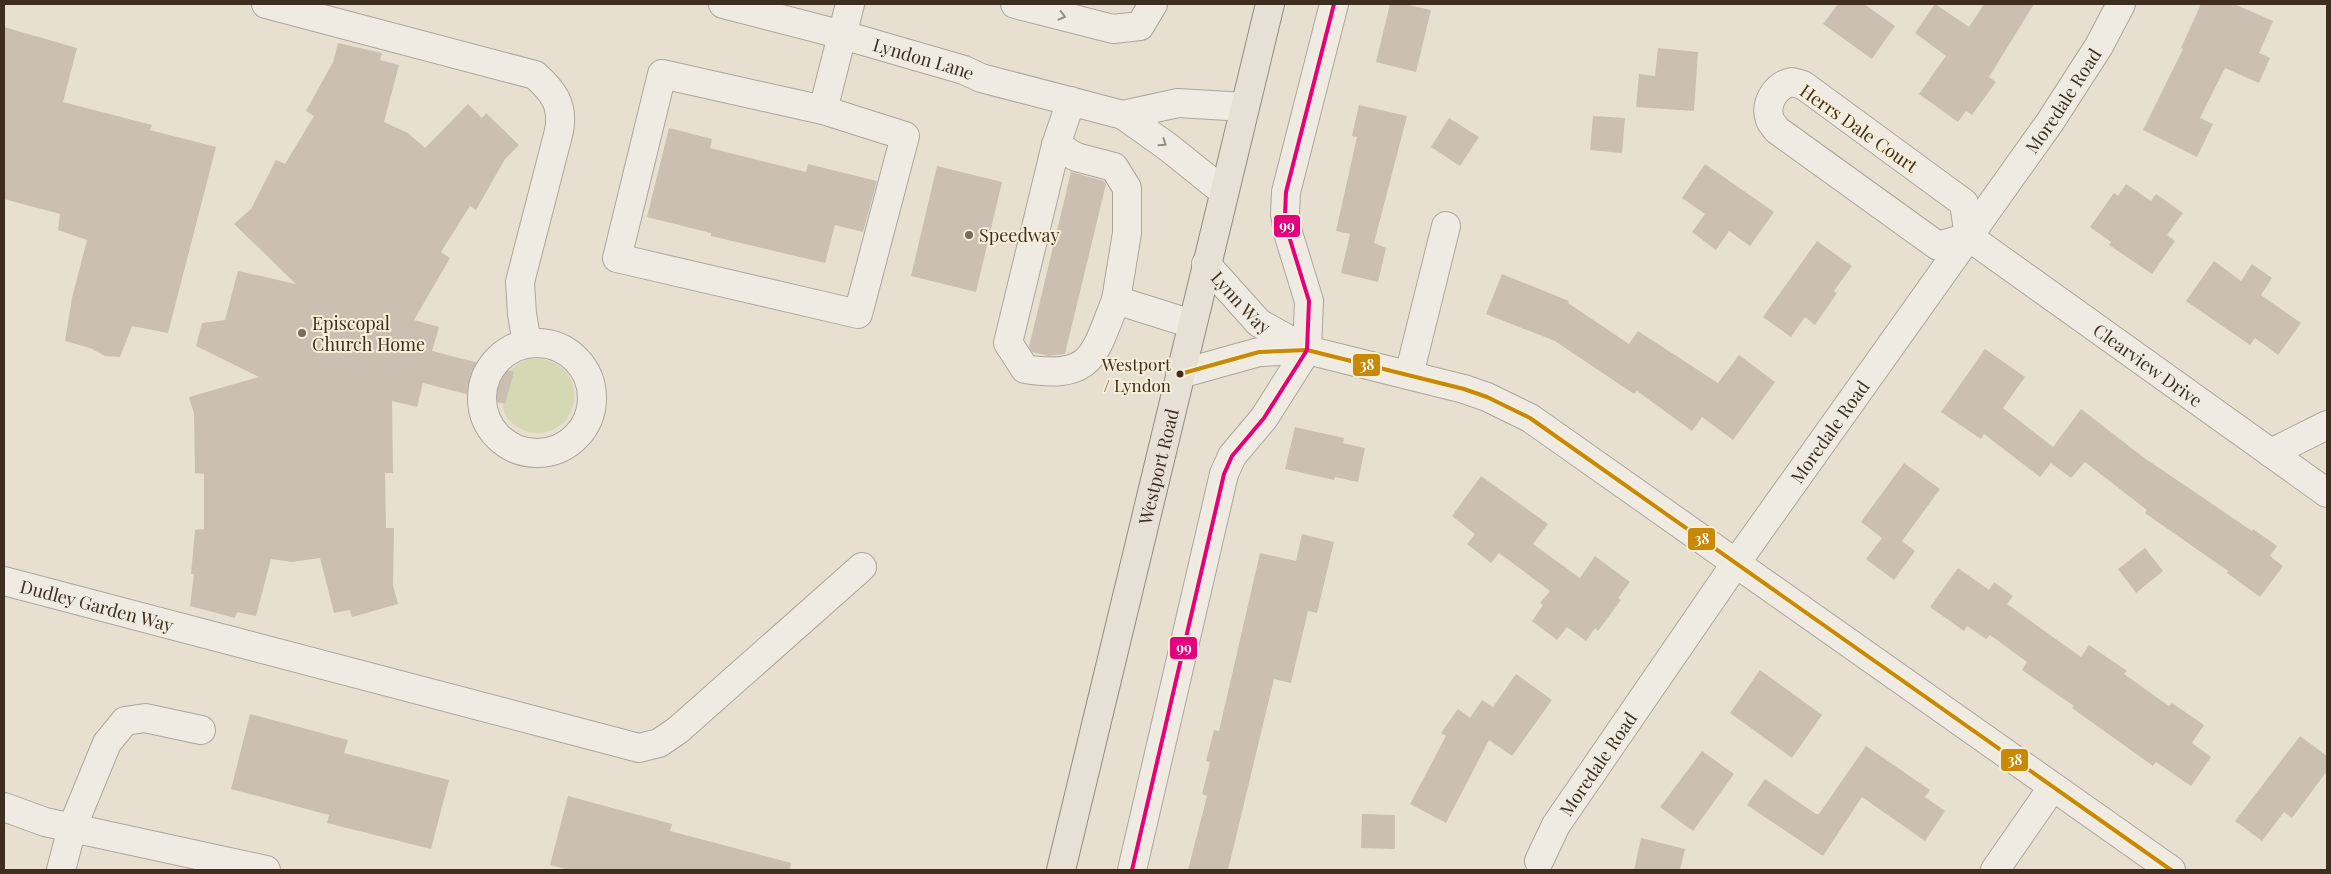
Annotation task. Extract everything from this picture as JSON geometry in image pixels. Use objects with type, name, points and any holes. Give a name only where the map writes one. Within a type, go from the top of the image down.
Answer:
[{"type":"main road","name":"Westport Road","points":[[1061,870],[1270,4]]},
{"type":"street","points":[[266,4],[535,75],[554,94],[562,117],[560,131],[520,282],[522,314],[527,343]]},
{"type":"street","name":"Lyndon Lane","points":[[723,4],[843,35],[964,70],[980,78],[1123,115],[1168,147],[1224,192]]},
{"type":"street","points":[[823,110],[850,4]]},
{"type":"street","points":[[1015,4],[1114,29],[1140,26],[1153,4]]},
{"type":"street","points":[[1132,870],[1224,474],[1232,456],[1264,418],[1307,350],[1309,301],[1288,233],[1285,214],[1286,192],[1334,4]]},
{"type":"street","name":"Moredale Road","points":[[1539,861],[1556,825],[1736,563],[2050,122],[2099,46],[2121,4]]},
{"type":"street","points":[[662,74],[823,110],[905,136],[858,314],[617,258],[662,74]]},
{"type":"street","name":"Herrs Dale Court","points":[[1792,82],[1803,85],[1820,97],[1964,203],[1969,238],[1938,246],[1777,130],[1770,121],[1769,107],[1773,94],[1782,84],[1792,82]]},
{"type":"street","points":[[1056,145],[1076,157],[1114,167],[1127,188],[1127,233],[1116,300],[1096,350],[1078,368],[1051,373],[1025,369],[1008,343],[1056,145],[1071,101]]},
{"type":"street","name":"Lyndon Lane","points":[[1123,115],[1178,103],[1244,107]]},
{"type":"street","points":[[1409,375],[1446,226]]},
{"type":"street","name":"Clearview Drive","points":[[1969,238],[2327,493]]},
{"type":"street","name":"Lynn Way","points":[[1206,264],[1259,323],[1307,350],[1409,375],[1487,397],[1530,418],[2052,788],[2171,870]]},
{"type":"street","points":[[1116,300],[1192,324]]},
{"type":"street","points":[[543,342],[561,347],[577,358],[588,374],[592,392],[591,412],[584,428],[572,441],[556,450],[539,453],[521,451],[505,444],[492,432],[484,416],[481,398],[484,381],[492,364],[506,351],[527,343],[543,342]]},
{"type":"street","name":"Lynn Way","points":[[1180,374],[1259,352],[1307,350]]},
{"type":"street","points":[[2271,453],[2327,425]]},
{"type":"street","name":"Dudley Garden Way","points":[[4,581],[639,748],[658,743],[678,730],[862,567]]},
{"type":"street","points":[[61,870],[72,828],[107,743],[125,721],[145,718],[201,730]]},
{"type":"street","points":[[1995,870],[2052,788]]},
{"type":"street","points":[[4,807],[45,822],[266,870]]},
{"type":"green space","points":[[529,359],[548,361],[562,368],[571,380],[574,393],[573,407],[566,420],[554,429],[537,433],[524,431],[513,424],[507,418],[503,407],[505,385],[510,372],[517,365]]},
{"type":"building","points":[[1390,4],[1404,4],[1431,10],[1416,72],[1376,62]]},
{"type":"building","points":[[1838,4],[1864,4],[1895,26],[1872,59],[1823,24]]},
{"type":"building","points":[[1935,4],[1969,27],[1984,4],[2034,4],[1989,77],[1996,82],[1972,115],[1966,111],[1958,122],[1919,94],[1946,56],[1915,33]]},
{"type":"building","points":[[2201,4],[2234,4],[2273,21],[2259,53],[2270,58],[2259,83],[2225,68],[2200,118],[2213,124],[2197,157],[2143,130],[2183,49],[2181,48]]},
{"type":"building","points":[[4,27],[77,48],[63,102],[152,125],[150,130],[216,147],[168,333],[132,326],[120,357],[105,356],[90,348],[65,341],[72,298],[87,240],[58,230],[60,214],[4,199]]},
{"type":"building","name":"Episcopal Church Home","points":[[338,43],[382,53],[380,60],[399,65],[384,122],[408,133],[425,148],[468,104],[482,118],[486,113],[519,145],[505,159],[476,210],[470,206],[441,252],[450,258],[414,320],[439,327],[432,351],[514,372],[505,404],[423,383],[417,407],[392,401],[393,473],[385,473],[386,528],[394,528],[393,585],[398,604],[352,617],[350,610],[334,613],[320,558],[292,562],[271,559],[256,616],[237,612],[235,618],[190,606],[194,574],[191,574],[195,530],[204,529],[204,474],[195,473],[194,414],[189,397],[259,377],[196,346],[202,323],[225,320],[238,271],[296,284],[234,224],[251,209],[276,160],[285,164],[314,116],[306,111],[333,62]]},
{"type":"building","points":[[1658,48],[1698,52],[1694,111],[1636,107],[1639,74],[1655,76]]},
{"type":"building","points":[[1359,105],[1407,116],[1374,243],[1386,248],[1378,282],[1341,273],[1350,234],[1336,231],[1357,137],[1352,136]]},
{"type":"building","points":[[1593,116],[1625,118],[1622,153],[1590,150]]},
{"type":"building","points":[[1449,118],[1479,137],[1460,166],[1431,147]]},
{"type":"building","points":[[669,128],[712,139],[710,148],[806,172],[808,164],[877,181],[863,232],[835,225],[825,263],[711,236],[711,233],[647,217]]},
{"type":"building","points":[[1705,164],[1774,212],[1750,246],[1729,231],[1716,250],[1692,232],[1705,214],[1682,198]]},
{"type":"building","points":[[937,166],[1002,182],[976,292],[911,276]]},
{"type":"building","points":[[1071,172],[1104,181],[1106,184],[1065,354],[1048,356],[1032,352],[1029,347]]},
{"type":"building","points":[[2126,184],[2151,201],[2156,194],[2183,213],[2167,235],[2175,241],[2152,274],[2109,245],[2111,242],[2090,227],[2114,193],[2118,196]]},
{"type":"building","points":[[1817,241],[1852,266],[1834,291],[1837,293],[1815,325],[1805,317],[1791,337],[1763,317]]},
{"type":"building","points":[[2214,261],[2241,281],[2252,264],[2272,278],[2261,295],[2301,323],[2278,355],[2255,338],[2250,345],[2186,301]]},
{"type":"building","points":[[1502,274],[1569,301],[1568,303],[1629,344],[1638,331],[1718,383],[1739,355],[1775,382],[1733,440],[1702,417],[1692,431],[1637,391],[1634,394],[1555,341],[1486,314]]},
{"type":"building","points":[[1985,349],[2025,377],[2003,408],[2053,447],[2081,409],[2143,457],[2277,546],[2270,556],[2283,566],[2260,597],[2227,573],[2228,571],[2145,513],[2147,510],[2085,462],[2071,478],[2051,463],[2040,477],[1984,434],[1981,439],[1941,412]]},
{"type":"building","points":[[1295,427],[1344,438],[1343,443],[1365,448],[1358,482],[1335,477],[1334,480],[1285,469]]},
{"type":"building","points":[[1904,463],[1940,489],[1902,541],[1915,551],[1894,580],[1866,559],[1882,538],[1861,522]]},
{"type":"building","points":[[1481,476],[1548,524],[1533,544],[1580,578],[1595,556],[1630,582],[1618,598],[1621,600],[1598,631],[1595,628],[1586,641],[1567,627],[1557,640],[1532,621],[1543,605],[1540,603],[1550,591],[1499,553],[1491,563],[1467,544],[1475,534],[1452,516]]},
{"type":"building","points":[[1302,534],[1334,542],[1317,613],[1308,611],[1291,683],[1274,679],[1228,870],[1188,870],[1207,796],[1202,794],[1210,762],[1206,761],[1214,730],[1219,731],[1260,553],[1296,561]]},
{"type":"building","points":[[2145,548],[2163,571],[2136,593],[2118,569]]},
{"type":"building","points":[[1958,568],[1989,590],[1994,582],[2013,596],[2007,604],[2081,657],[2089,645],[2127,671],[2124,674],[2169,706],[2172,703],[2204,725],[2192,743],[2211,757],[2191,786],[2156,762],[2153,766],[2072,708],[2074,706],[2022,670],[2027,662],[1990,635],[1986,639],[1967,626],[1964,631],[1930,607]]},
{"type":"building","points":[[1760,670],[1822,715],[1792,758],[1730,713]]},
{"type":"building","points":[[1516,674],[1552,700],[1512,756],[1489,740],[1446,823],[1410,804],[1446,736],[1441,733],[1458,709],[1470,718],[1482,700],[1493,707]]},
{"type":"building","points":[[250,714],[348,740],[344,753],[449,780],[431,849],[327,823],[329,815],[231,789]]},
{"type":"building","points":[[2300,736],[2327,756],[2327,771],[2292,818],[2284,812],[2262,841],[2235,821]]},
{"type":"building","points":[[1866,746],[1930,790],[1925,797],[1945,811],[1925,841],[1862,797],[1823,856],[1747,805],[1765,779],[1816,814],[1819,814]]},
{"type":"building","points":[[1702,751],[1734,774],[1693,831],[1660,807]]},
{"type":"building","points":[[568,796],[672,824],[670,831],[791,863],[790,870],[570,870],[550,865]]},
{"type":"building","points":[[1362,814],[1395,815],[1395,849],[1361,848]]},
{"type":"building","points":[[1641,838],[1685,849],[1680,870],[1634,870]]},
{"type":"transit line","name":"99","points":[[1132,870],[1224,474],[1232,456],[1264,418],[1307,350],[1309,301],[1288,233],[1285,214],[1286,192],[1334,4]]},
{"type":"transit line","name":"38","points":[[1180,374],[1259,352],[1307,350],[1464,389],[1487,397],[1530,418],[2171,870]]},
{"type":"place","name":"Speedway","points":[[969,235]]},
{"type":"place","name":"Episcopal Church Home","points":[[302,333]]},
{"type":"place","name":"Westport / Lyndon","points":[[1180,374]]}]
